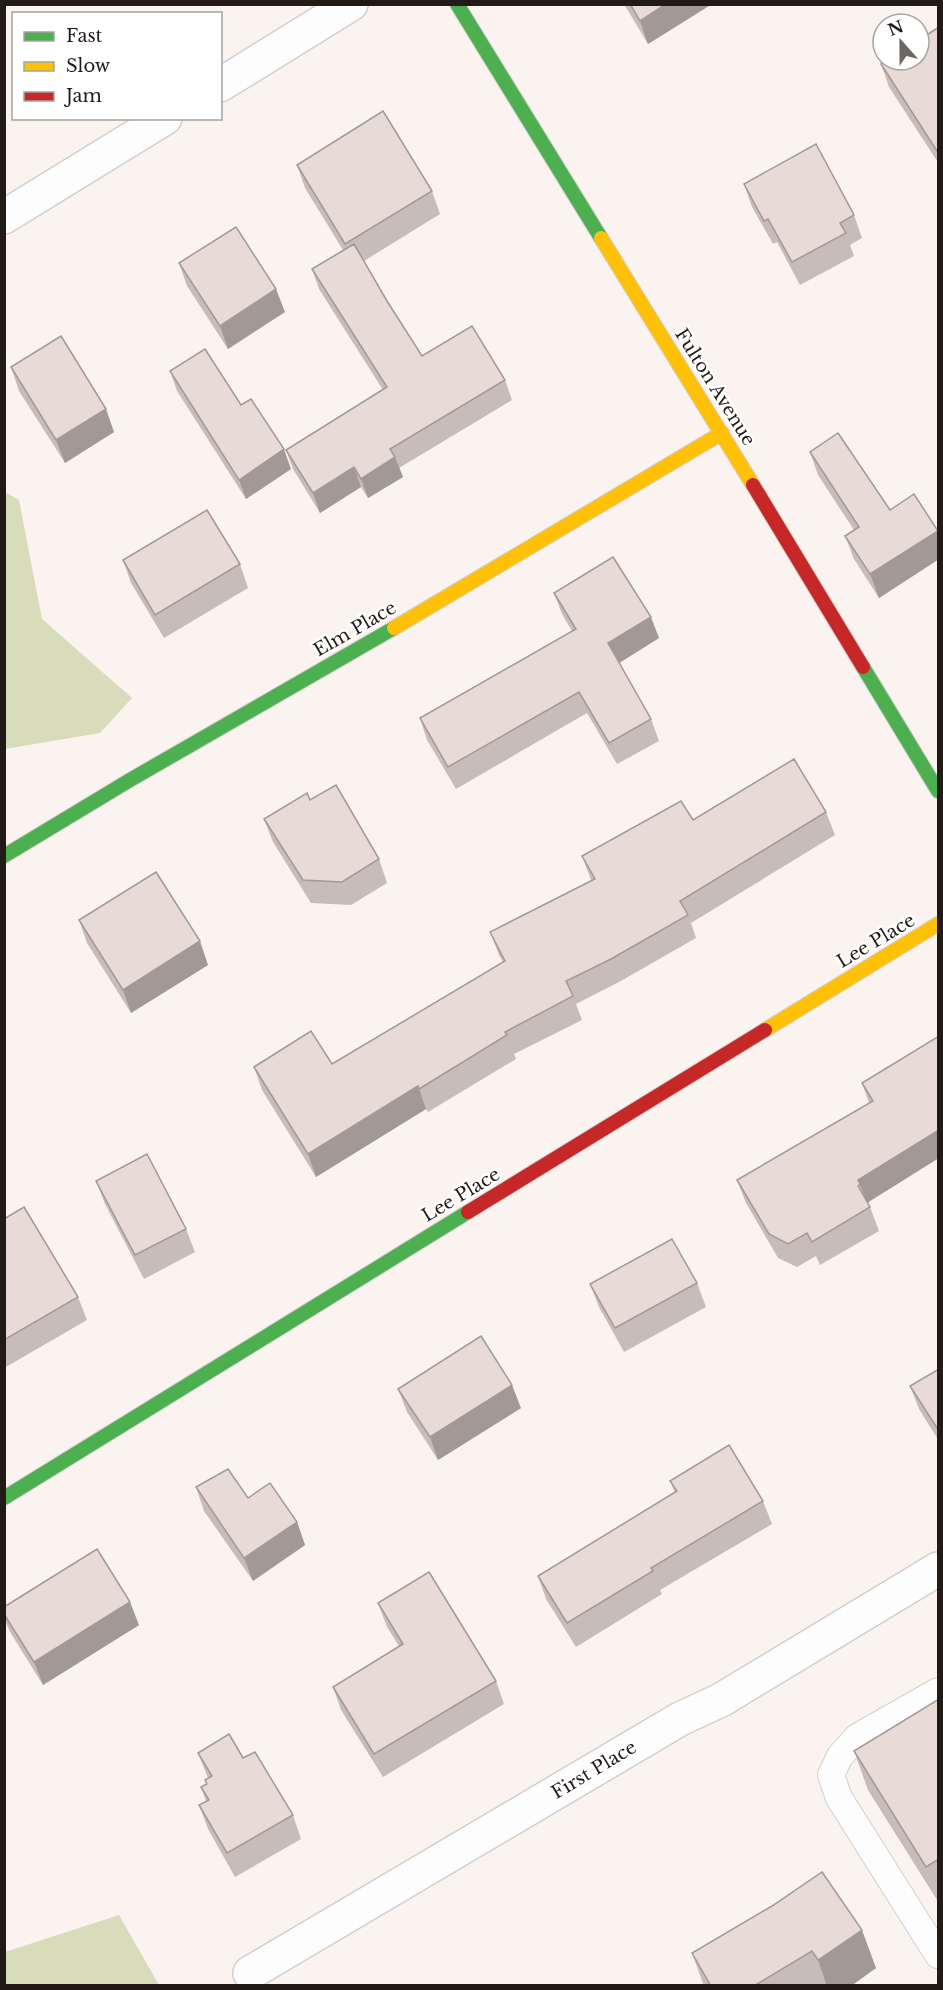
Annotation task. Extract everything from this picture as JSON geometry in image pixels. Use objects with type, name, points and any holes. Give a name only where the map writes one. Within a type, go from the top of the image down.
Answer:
[{"type":"street","points":[[222,84],[351,4]]},
{"type":"street","name":"Fulton Avenue","points":[[457,4],[722,433],[939,791]]},
{"type":"street","points":[[4,217],[162,120]]},
{"type":"street","name":"Elm Place","points":[[4,856],[722,433]]},
{"type":"street","name":"Lee Place","points":[[4,1498],[939,924]]},
{"type":"street","name":"First Place","points":[[250,1973],[680,1719],[721,1700],[939,1569]]},
{"type":"lane","points":[[939,1691],[857,1737],[840,1756],[831,1775],[839,1798],[939,1955]]},
{"type":"green space","points":[[5,492],[19,500],[42,619],[132,698],[100,733],[5,749]]},
{"type":"green space","points":[[119,1915],[159,1985],[5,1985],[5,1952]]},
{"type":"building","points":[[630,4],[666,4],[640,21]]},
{"type":"building","points":[[939,27],[939,150],[937,151],[886,72],[931,72],[931,32]]},
{"type":"building","points":[[383,111],[432,191],[345,244],[297,165]]},
{"type":"building","points":[[816,144],[854,215],[840,223],[846,233],[792,262],[768,219],[764,221],[744,184]]},
{"type":"building","points":[[236,227],[276,289],[220,326],[179,263]]},
{"type":"building","points":[[354,244],[422,356],[472,326],[505,380],[390,449],[395,457],[361,479],[354,467],[313,493],[286,450],[387,387],[312,269]]},
{"type":"building","points":[[61,336],[106,409],[56,440],[11,367]]},
{"type":"building","points":[[205,349],[241,405],[251,399],[284,449],[239,480],[170,371]]},
{"type":"building","points":[[838,433],[890,510],[914,494],[938,531],[870,574],[845,536],[859,527],[810,452]]},
{"type":"building","points":[[207,510],[240,564],[155,615],[123,560]]},
{"type":"building","points":[[613,557],[651,617],[608,643],[651,719],[609,743],[579,692],[448,767],[420,718],[576,629],[554,593]]},
{"type":"building","points":[[794,759],[826,812],[680,901],[688,915],[611,959],[566,981],[573,996],[505,1032],[507,1035],[419,1089],[418,1086],[308,1154],[254,1067],[311,1031],[332,1064],[505,961],[490,932],[595,879],[582,856],[681,801],[693,820]]},
{"type":"building","points":[[336,785],[379,859],[342,882],[303,880],[264,819],[307,793],[310,800]]},
{"type":"building","points":[[156,872],[200,941],[123,990],[79,920]]},
{"type":"building","points":[[939,1036],[939,1130],[858,1180],[860,1184],[858,1186],[870,1207],[812,1242],[807,1233],[788,1244],[769,1234],[737,1180],[873,1101],[862,1083]]},
{"type":"building","points":[[147,1154],[186,1229],[135,1255],[96,1181]]},
{"type":"building","points":[[24,1207],[78,1297],[4,1340],[4,1219]]},
{"type":"building","points":[[672,1239],[697,1283],[615,1328],[590,1284]]},
{"type":"building","points":[[481,1336],[512,1385],[430,1437],[398,1389]]},
{"type":"building","points":[[939,1369],[939,1431],[910,1386]]},
{"type":"building","points":[[729,1445],[763,1501],[651,1568],[653,1571],[567,1623],[538,1576],[677,1491],[670,1481]]},
{"type":"building","points":[[228,1469],[248,1498],[270,1483],[297,1522],[244,1558],[196,1487]]},
{"type":"building","points":[[97,1549],[130,1602],[34,1662],[4,1614],[4,1607]]},
{"type":"building","points":[[429,1572],[496,1681],[374,1754],[333,1687],[403,1644],[378,1603]]},
{"type":"building","points":[[939,1699],[939,1859],[926,1867],[854,1751]]},
{"type":"building","points":[[229,1734],[243,1758],[255,1752],[293,1815],[227,1853],[199,1805],[209,1800],[201,1787],[207,1784],[205,1780],[212,1776],[198,1753]]},
{"type":"building","points":[[822,1872],[862,1930],[818,1960],[812,1951],[754,1986],[711,1986],[692,1953],[772,1906]]},
{"type":"traffic: fast","points":[[457,4],[601,238]]},
{"type":"traffic: fast","points":[[4,856],[130,780],[394,628]]},
{"type":"traffic: fast","points":[[863,667],[938,791]]},
{"type":"traffic: fast","points":[[4,1498],[468,1212]]},
{"type":"traffic: slow","points":[[601,238],[753,485]]},
{"type":"traffic: slow","points":[[394,628],[722,433]]},
{"type":"traffic: slow","points":[[765,1030],[938,924]]},
{"type":"traffic: jam","points":[[753,485],[863,667]]},
{"type":"traffic: jam","points":[[468,1212],[765,1030]]}]
